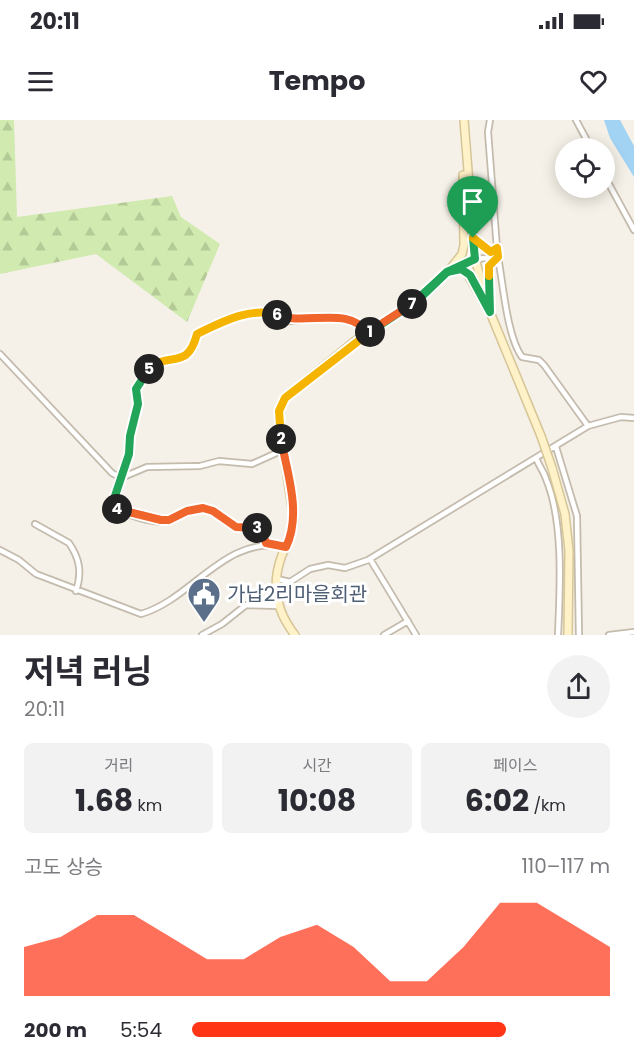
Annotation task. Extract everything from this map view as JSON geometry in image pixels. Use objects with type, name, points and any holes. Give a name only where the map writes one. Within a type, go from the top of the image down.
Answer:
[{"type":"main road","points":[[295,635],[276,597],[278,568],[293,533],[294,520],[279,411],[285,398],[367,333],[418,300],[458,261],[464,245],[464,120]]},
{"type":"main road","points":[[465,148],[475,259],[490,312],[541,436],[565,514],[569,551],[568,635]]},
{"type":"main road","points":[[473,238],[491,252],[497,248]]},
{"type":"main road","points":[[490,312],[488,270],[498,257]]},
{"type":"main road","points":[[447,272],[475,259]]},
{"type":"main road","points":[[447,272],[465,270],[490,312]]},
{"type":"street","points":[[490,120],[488,132],[497,248],[512,335],[522,357],[539,360],[544,365],[588,426]]},
{"type":"street","points":[[576,120],[586,138]]},
{"type":"street","points":[[615,195],[634,230]]},
{"type":"street","points":[[475,259],[498,257]]},
{"type":"street","points":[[266,543],[257,527],[236,527],[213,511],[203,508],[187,511],[169,520],[161,520],[118,509],[112,505],[125,469],[138,404],[136,389],[145,372],[154,364],[187,355],[194,348],[197,334],[236,316],[272,313],[290,321],[341,317],[364,327],[367,333]]},
{"type":"street","points":[[0,354],[112,473],[121,478]]},
{"type":"street","points":[[277,579],[290,582],[310,568],[328,565],[345,568],[370,559],[549,452],[588,426],[621,417],[634,418]]},
{"type":"street","points":[[556,447],[577,516],[579,635]]},
{"type":"street","points":[[121,478],[147,467],[200,466],[219,461],[252,464],[283,450]]},
{"type":"street","points":[[536,458],[547,480],[556,527],[560,583],[558,635]]},
{"type":"street","points":[[36,524],[69,543],[72,548],[81,572],[76,591]]},
{"type":"street","points":[[0,550],[19,560],[36,574],[141,614],[156,610],[205,574],[248,548],[266,543],[286,547]]},
{"type":"street","points":[[370,559],[416,635]]},
{"type":"street","points":[[202,635],[222,624],[246,605],[279,606]]},
{"type":"street","points":[[384,635],[408,621]]},
{"type":"street","points":[[609,635],[634,632]]},
{"type":"green space","points":[[0,120],[14,120],[17,217],[172,196],[181,217],[220,244],[187,322],[96,254],[0,274]]},
{"type":"water","points":[[604,120],[620,120],[634,146],[634,177],[615,146],[615,138],[610,138]]},
{"type":"place","name":"가납2리마을회관","points":[[204,623]]},
{"type":"route","points":[[473,238],[475,259],[447,272],[418,300],[355,341],[298,385],[285,398],[279,411],[280,430],[294,520],[293,533],[286,547],[266,543],[257,527],[236,527],[224,521],[213,511],[203,508],[187,511],[169,520],[161,520],[131,515],[112,505],[129,454],[130,436],[138,404],[136,389],[145,372],[154,364],[187,355],[194,348],[197,334],[236,316],[272,313],[290,321],[341,317],[364,327],[367,333],[418,300],[447,272],[461,269],[470,275],[490,312],[488,270],[498,257],[497,248],[491,252],[486,250],[481,242],[473,238]]}]
